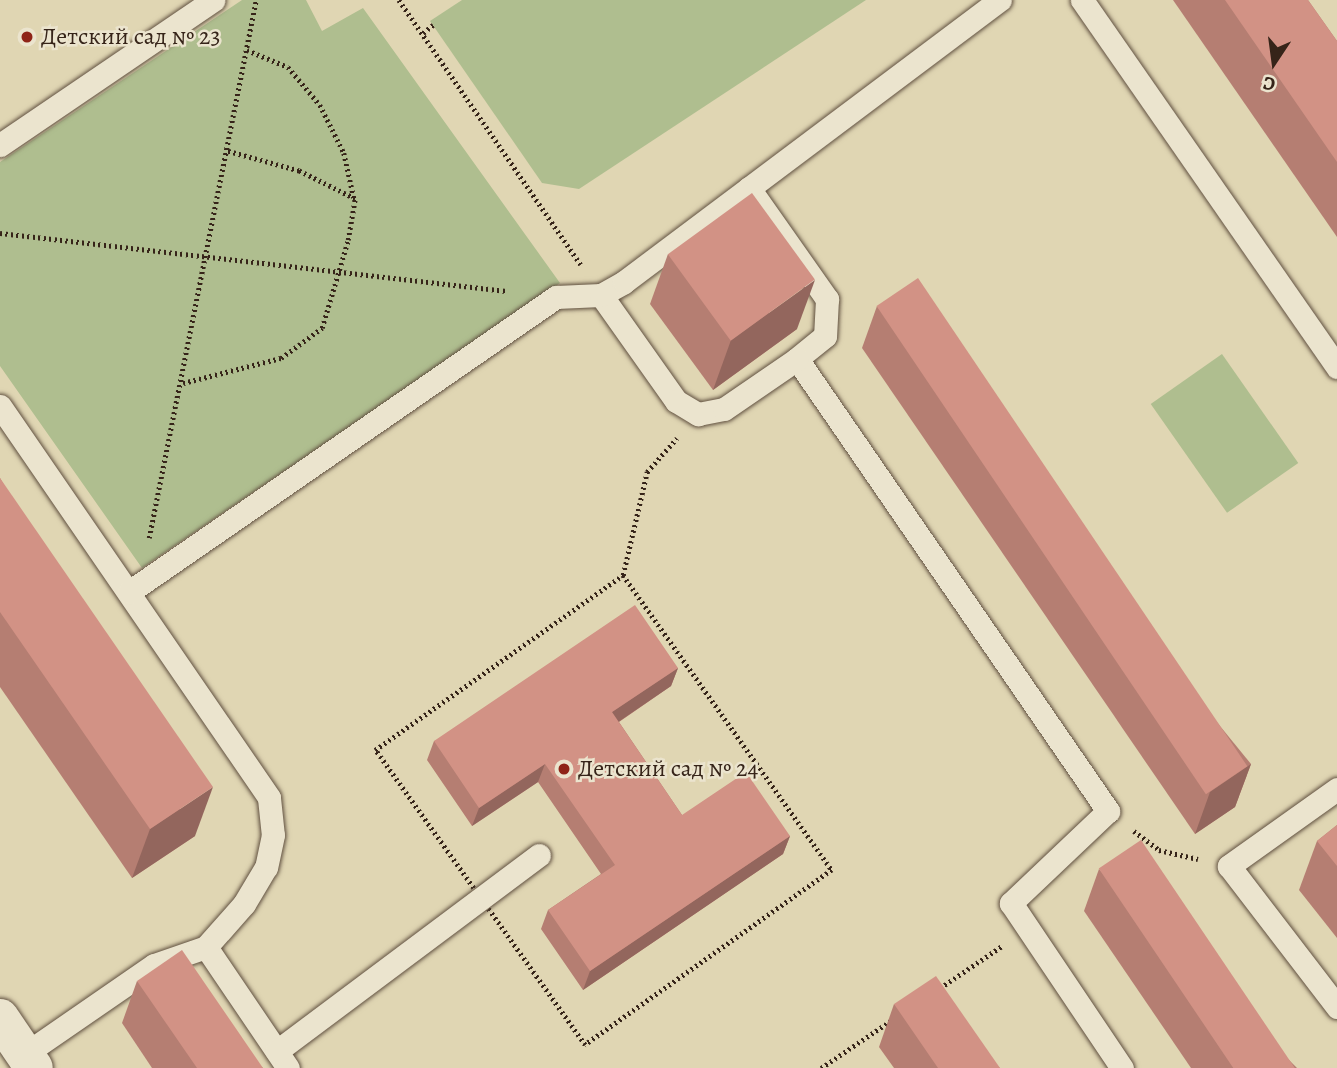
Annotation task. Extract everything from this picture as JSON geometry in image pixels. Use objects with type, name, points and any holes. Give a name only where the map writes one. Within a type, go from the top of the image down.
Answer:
[{"type":"street","points":[[0,1018],[29,1061]]},
{"type":"lane","points":[[0,145],[213,0]]},
{"type":"lane","points":[[134,588],[556,297],[595,286],[748,188],[999,0]]},
{"type":"lane","points":[[1082,0],[1337,367]]},
{"type":"lane","points":[[595,286],[676,401],[698,414],[724,409],[797,359],[825,336],[827,299],[748,188]]},
{"type":"lane","points":[[797,359],[1108,811],[1011,903],[1122,1068]]},
{"type":"lane","points":[[0,406],[134,588],[269,798],[273,835],[266,867],[244,904],[206,947],[154,965],[29,1061]]},
{"type":"lane","points":[[1337,789],[1230,866],[1337,1007]]},
{"type":"lane","points":[[206,947],[282,1060],[479,896],[540,855]]},
{"type":"path","points":[[134,588],[183,383],[205,257],[257,0]]},
{"type":"path","points":[[399,0],[595,286]]},
{"type":"path","points":[[423,33],[433,25]]},
{"type":"path","points":[[183,383],[281,358],[323,328],[342,273],[355,199],[344,153],[320,104],[288,67],[247,50]]},
{"type":"path","points":[[227,151],[299,171],[355,199]]},
{"type":"path","points":[[0,233],[556,297]]},
{"type":"path","points":[[623,575],[832,870],[585,1045],[375,750],[623,575],[647,472],[698,414]]},
{"type":"path","points":[[1108,811],[1159,850],[1230,866]]},
{"type":"path","points":[[937,990],[1029,928]]},
{"type":"path","points":[[821,1068],[902,1014]]},
{"type":"green space","points":[[242,0],[306,0],[322,31],[363,8],[560,283],[142,568],[0,366],[0,162]]},
{"type":"green space","points":[[462,0],[866,0],[579,189],[542,183],[430,21]]},
{"type":"green space","points":[[1222,354],[1298,463],[1227,513],[1151,404]]},
{"type":"building","points":[[1225,0],[1308,0],[1337,41],[1337,162]]},
{"type":"building","points":[[752,193],[815,280],[731,341],[668,254]]},
{"type":"building","points":[[918,278],[1247,766],[1206,794],[877,306]]},
{"type":"building","points":[[0,478],[213,787],[150,829],[0,612]]},
{"type":"building","points":[[635,605],[678,668],[612,712],[682,815],[746,772],[790,836],[590,971],[548,910],[615,865],[545,764],[479,808],[434,741]]},
{"type":"building","points":[[1337,825],[1337,866],[1317,841]]},
{"type":"building","points":[[1141,840],[1295,1068],[1233,1068],[1099,869]]},
{"type":"building","points":[[182,950],[263,1068],[197,1068],[137,981]]},
{"type":"building","points":[[936,976],[1000,1068],[938,1068],[894,1004]]},
{"type":"place","name":"Детский сад № 23","points":[[27,37]]},
{"type":"place","name":"Детский сад № 24","points":[[564,769]]}]
